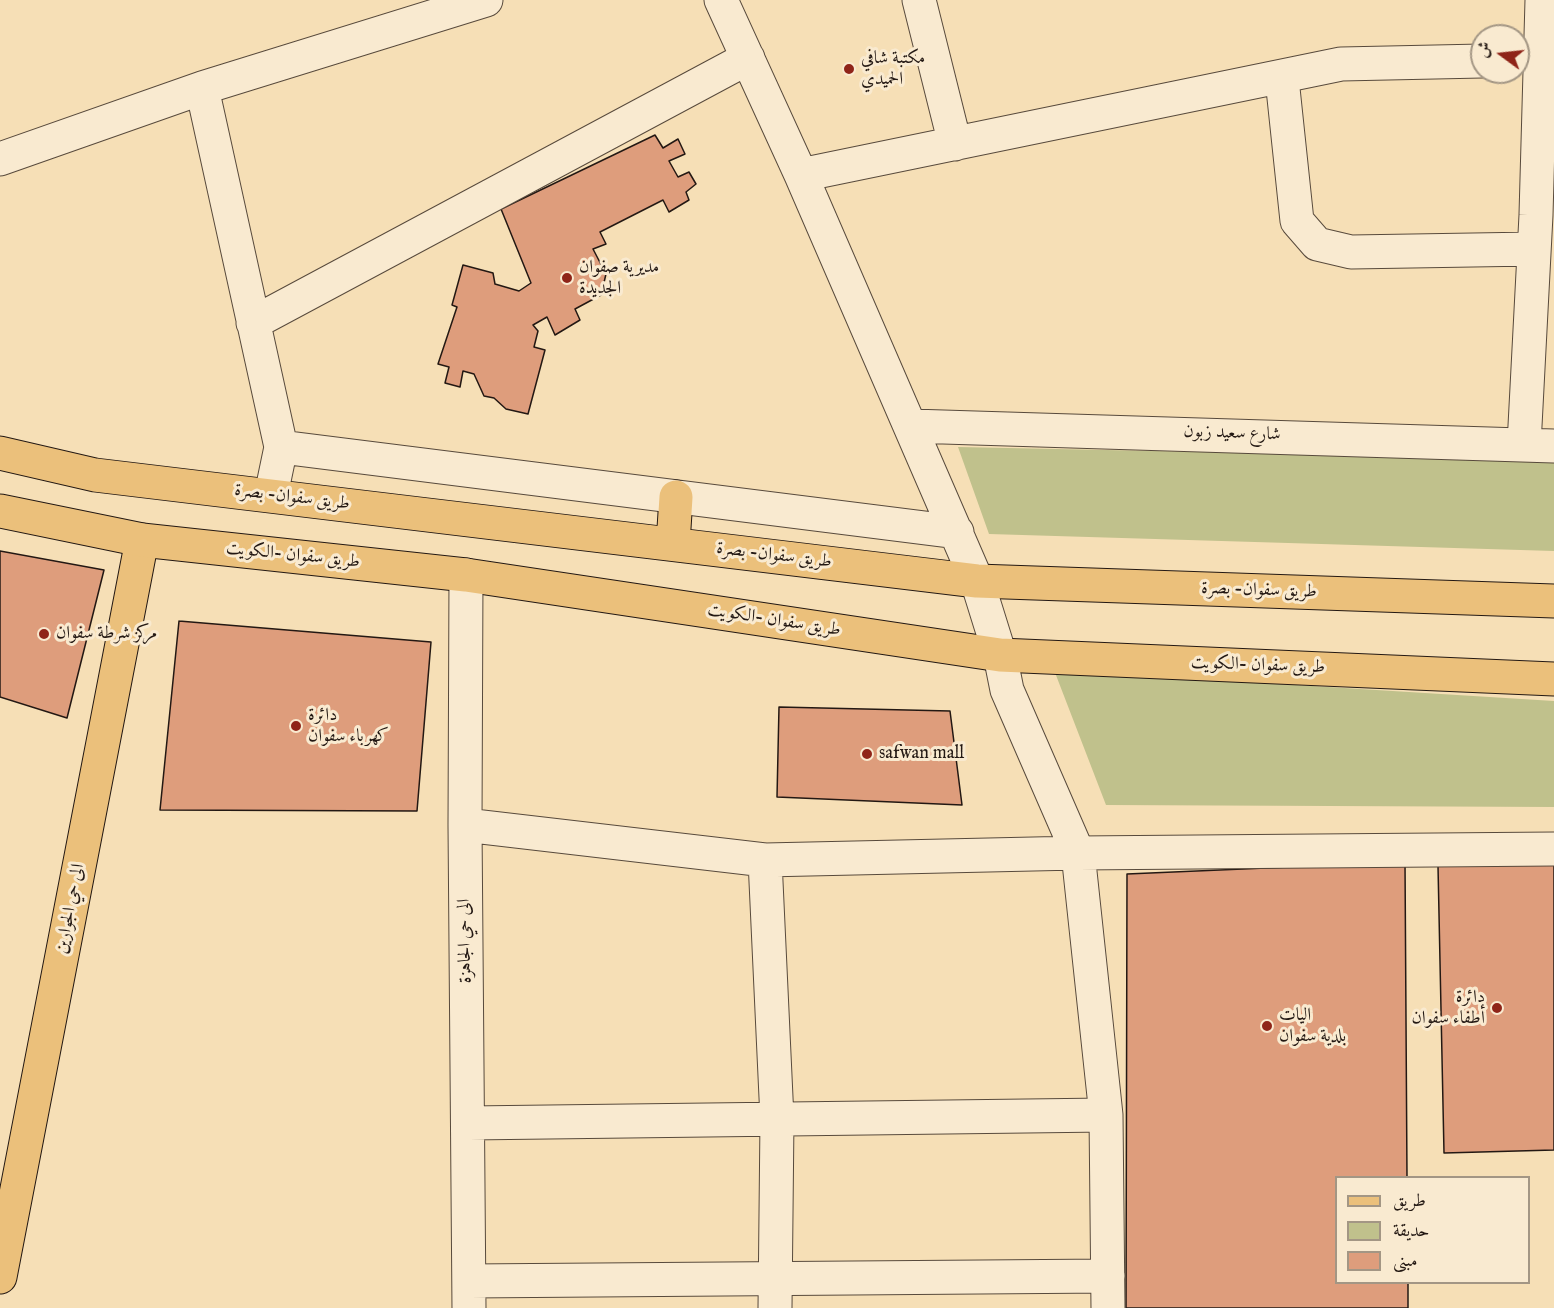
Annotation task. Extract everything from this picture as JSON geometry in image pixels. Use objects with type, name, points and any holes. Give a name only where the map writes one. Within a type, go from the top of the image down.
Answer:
[{"type":"main road","name":"طريق سفوان- بصرة","points":[[0,453],[95,475],[977,581],[1554,601]]},
{"type":"main road","points":[[673,544],[676,497]]},
{"type":"main road","name":"طريق سفوان -الكويت","points":[[0,511],[142,540],[466,575],[1000,655],[1554,679]]},
{"type":"main road","name":"الى حي الجوارين","points":[[0,1277],[142,540]]},
{"type":"street","points":[[0,159],[201,88],[486,0]]},
{"type":"street","points":[[469,1295],[1108,1292],[1106,1115],[1078,853],[1007,690],[1000,655],[977,581],[957,532],[852,297],[801,175],[721,0]]},
{"type":"street","points":[[919,0],[954,144]]},
{"type":"street","points":[[1539,445],[1540,265],[1545,214],[1538,60],[1542,0]]},
{"type":"street","points":[[254,323],[748,58]]},
{"type":"street","points":[[801,175],[1282,78],[1341,64],[1470,61]]},
{"type":"street","points":[[1282,78],[1297,221],[1317,244],[1351,252],[1540,265]]},
{"type":"street","points":[[201,88],[281,447],[271,495]]},
{"type":"street","name":"شارع سعيد زبون","points":[[911,426],[1539,445]]},
{"type":"street","points":[[281,447],[957,532]]},
{"type":"street","name":"الى حي الجاهزة","points":[[466,575],[465,825],[469,1295]]},
{"type":"street","points":[[465,825],[765,860],[1078,853],[1554,849]]},
{"type":"street","points":[[765,860],[777,1119],[775,1294]]},
{"type":"street","points":[[469,1123],[1106,1115]]},
{"type":"green space","points":[[958,447],[1554,459],[1554,551],[989,534]]},
{"type":"green space","points":[[1054,670],[1554,701],[1554,807],[1106,805]]},
{"type":"building","name":"مديرية صفوان الجديدة","points":[[655,135],[663,148],[678,139],[685,154],[669,161],[678,177],[689,172],[696,184],[686,192],[689,200],[669,212],[663,200],[600,232],[606,244],[593,249],[606,274],[601,295],[575,309],[580,320],[555,335],[547,317],[533,325],[538,331],[534,347],[545,350],[528,414],[506,409],[494,398],[484,396],[474,374],[463,371],[460,387],[445,383],[449,367],[438,364],[457,307],[452,305],[463,265],[493,273],[495,284],[519,291],[531,283],[501,209]]},
{"type":"building","name":"مركز شرطة سفوان","points":[[0,551],[104,570],[67,718],[0,697]]},
{"type":"building","name":"دائرة كهرباء سفوان","points":[[179,621],[431,642],[417,811],[160,810]]},
{"type":"building","name":"safwan mall","points":[[779,707],[950,711],[962,805],[777,797]]},
{"type":"building","name":"اليات بلدية سفوان","points":[[1405,862],[1407,1176],[1335,1176],[1335,1284],[1408,1284],[1408,1308],[1126,1308],[1127,874]]},
{"type":"building","name":"دائرة أطفاء سفوان","points":[[1554,863],[1554,1150],[1444,1153],[1438,866]]},
{"type":"place","name":"مكتبة شافي الحميدي","points":[[849,69]]},
{"type":"place","name":"مديرية صفوان الجديدة","points":[[567,278]]},
{"type":"place","name":"مركز شرطة سفوان","points":[[44,634]]},
{"type":"place","name":"دائرة كهرباء سفوان","points":[[296,726]]},
{"type":"place","name":"safwan mall","points":[[867,754]]},
{"type":"place","name":"دائرة أطفاء سفوان","points":[[1497,1008]]},
{"type":"place","name":"اليات بلدية سفوان","points":[[1267,1026]]}]
